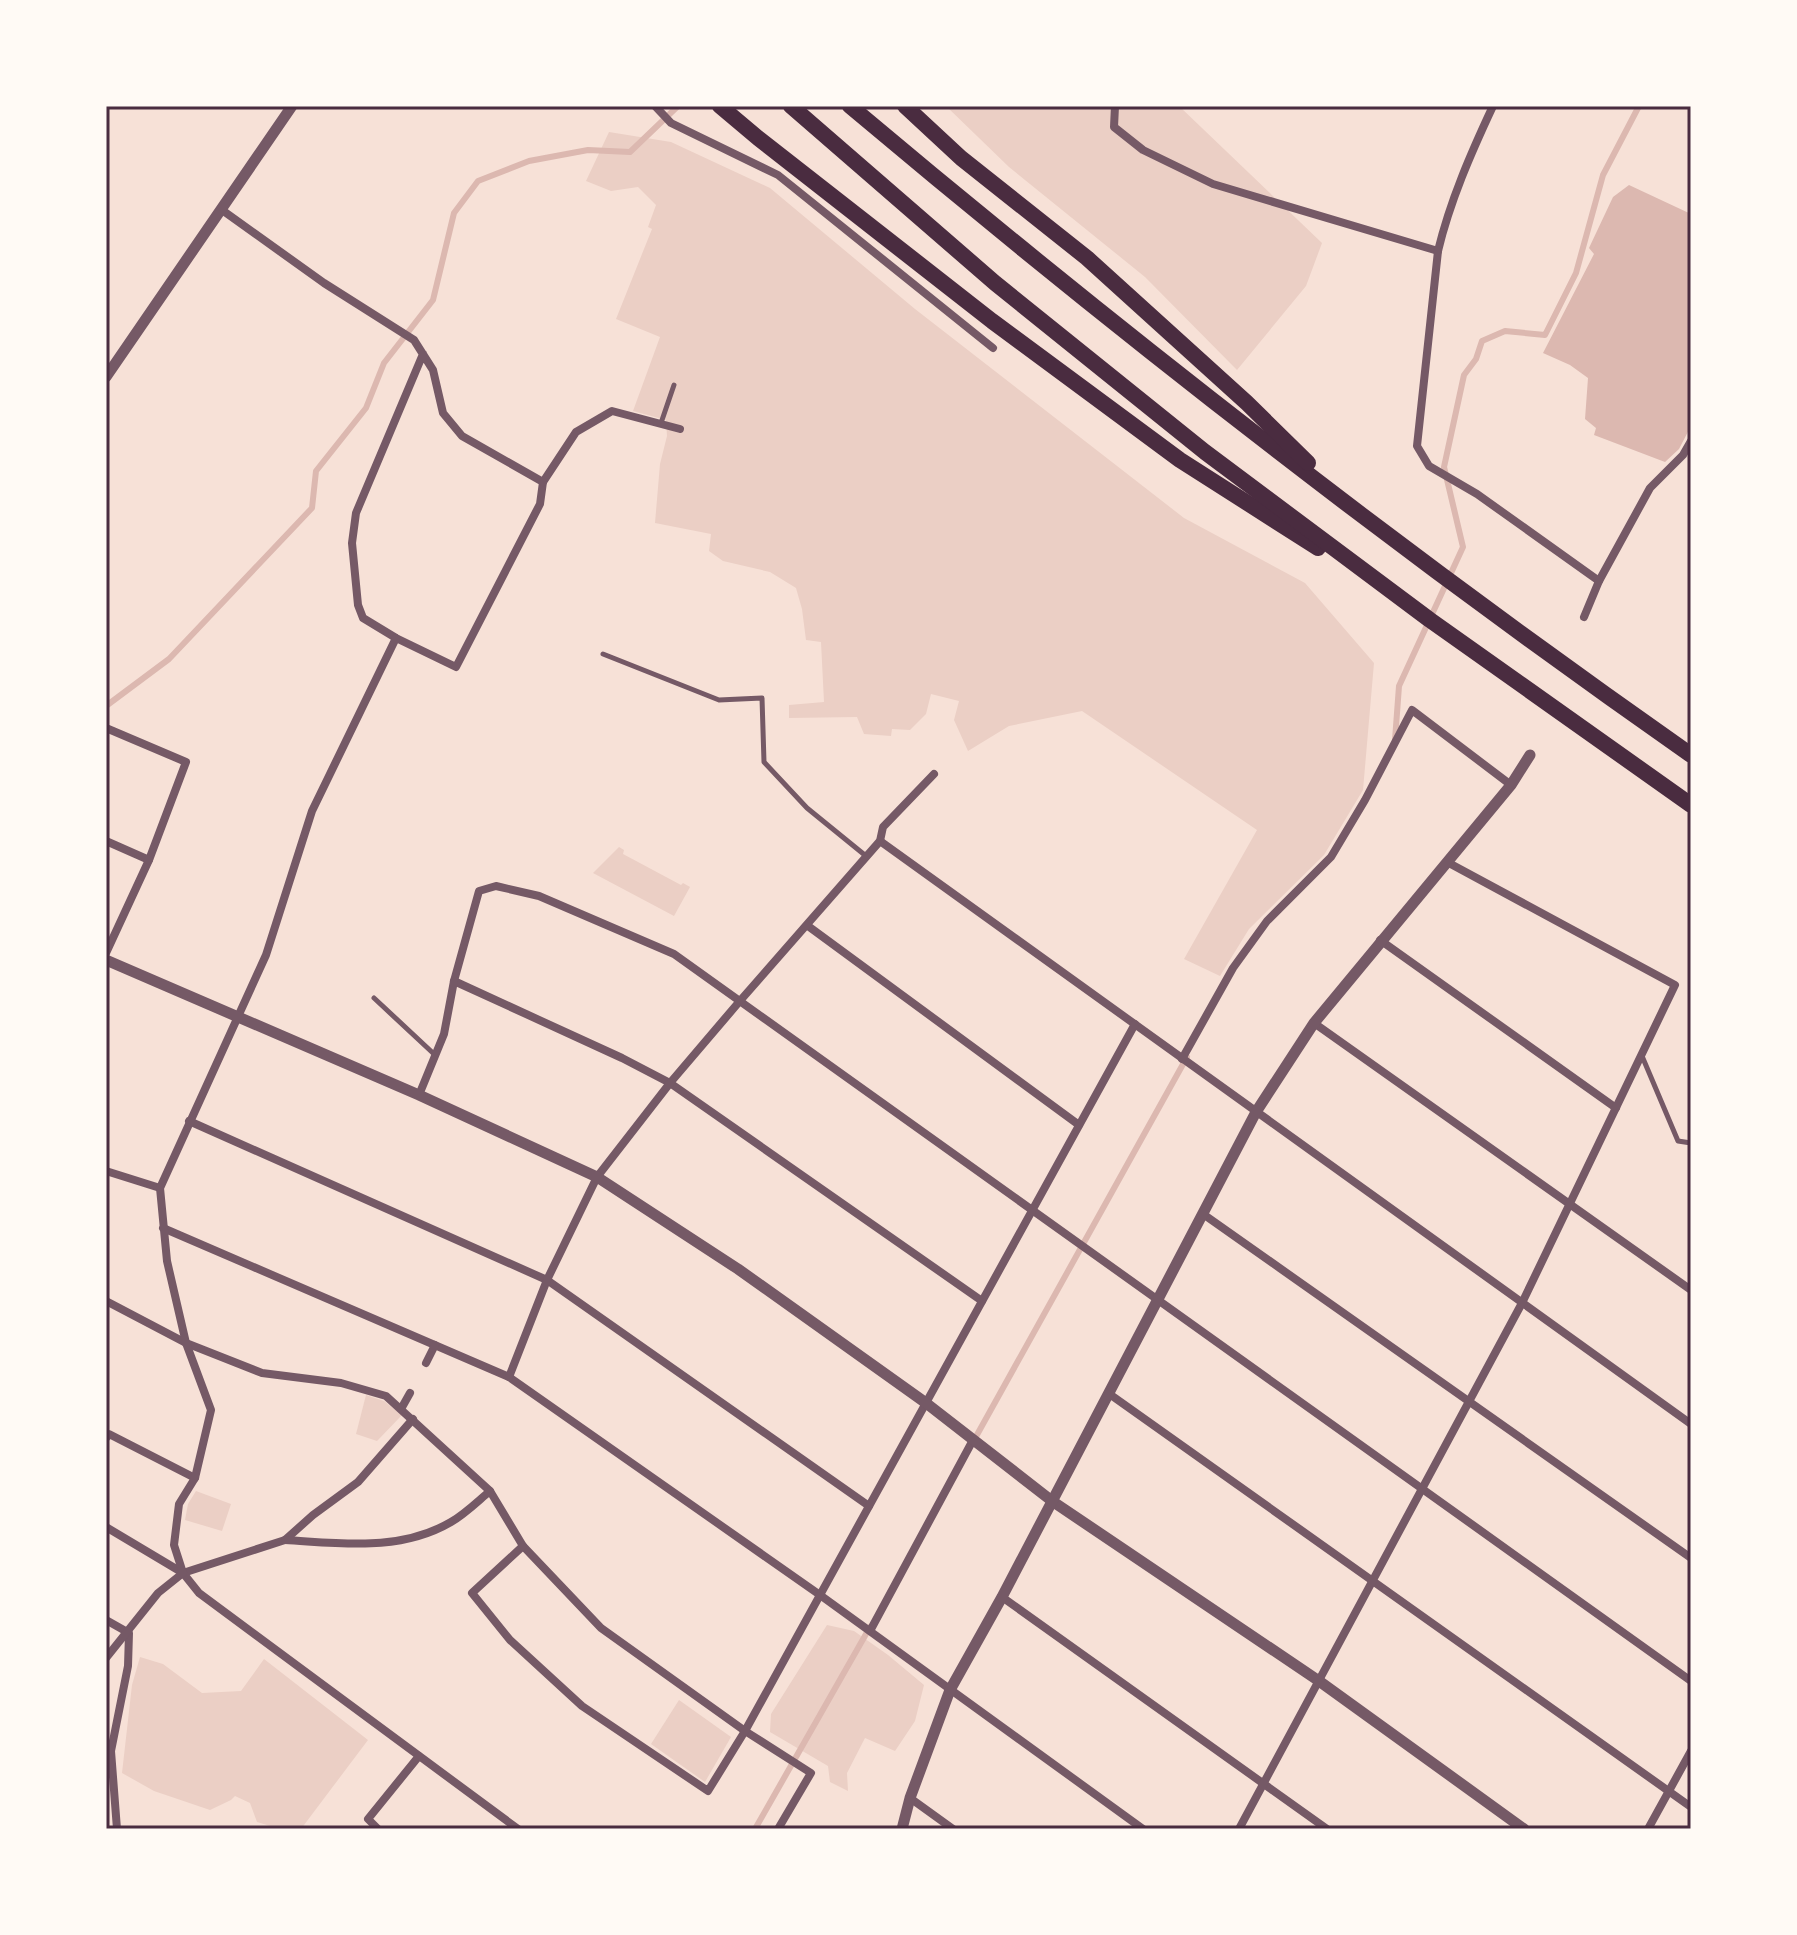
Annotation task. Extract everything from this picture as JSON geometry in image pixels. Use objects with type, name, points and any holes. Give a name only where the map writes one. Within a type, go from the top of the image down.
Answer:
[{"type":"highway","points":[[720,106],[992,321],[1180,460],[1430,620]]},
{"type":"highway","points":[[791,106],[995,283],[1205,452],[1430,620],[1691,805]]},
{"type":"highway","points":[[850,106],[1001,231],[1369,522],[1691,755]]},
{"type":"highway","points":[[905,106],[961,158],[1099,269],[1247,403],[1369,522]]},
{"type":"street","points":[[106,377],[292,106]]},
{"type":"street","points":[[655,106],[671,123],[778,175],[993,348]]},
{"type":"street","points":[[1115,106],[1114,127],[1143,150],[1213,184],[1438,251]]},
{"type":"street","points":[[1493,106],[1474,147],[1438,251],[1417,446],[1429,466],[1477,494],[1599,581]]},
{"type":"street","points":[[222,210],[324,283],[414,340],[433,370],[443,413],[462,436],[543,482]]},
{"type":"street","points":[[423,354],[356,513],[352,543],[358,605],[363,618],[456,667],[540,504],[543,482],[576,432],[612,411],[680,429]]},
{"type":"street","points":[[1584,617],[1599,581],[1650,488],[1683,455],[1691,441]]},
{"type":"street","points":[[183,1573],[174,1545],[179,1504],[195,1478],[211,1410],[186,1343],[167,1261],[160,1188],[266,955],[312,811],[396,638]]},
{"type":"street","points":[[1182,1059],[1233,968],[1267,921],[1331,857],[1412,710],[1511,785]]},
{"type":"street","points":[[106,728],[186,762],[149,860],[106,953]]},
{"type":"street","points":[[902,1829],[910,1798],[950,1690],[1002,1597],[1256,1112],[1314,1023],[1511,785],[1530,755]]},
{"type":"street","points":[[509,1377],[547,1280],[597,1177],[670,1083],[880,841],[883,827],[934,774]]},
{"type":"street","points":[[106,841],[149,860]]},
{"type":"street","points":[[880,841],[1691,1424]]},
{"type":"street","points":[[1239,1829],[1522,1303],[1675,985],[1447,862]]},
{"type":"street","points":[[419,1095],[444,1034],[454,981],[479,891],[496,886],[539,896],[674,954],[1691,1681]]},
{"type":"street","points":[[808,926],[1079,1125]]},
{"type":"street","points":[[1380,940],[1616,1108]]},
{"type":"street","points":[[106,960],[419,1095],[597,1177],[738,1269],[926,1403],[1052,1501],[1319,1681],[1524,1829]]},
{"type":"street","points":[[454,981],[670,1083],[982,1301]]},
{"type":"street","points":[[1314,1023],[1691,1290]]},
{"type":"street","points":[[523,1546],[472,1593],[510,1640],[582,1706],[708,1791],[745,1731],[1135,1024]]},
{"type":"street","points":[[189,1121],[547,1280],[869,1506]]},
{"type":"street","points":[[106,1171],[160,1188]]},
{"type":"street","points":[[1203,1214],[1691,1558]]},
{"type":"street","points":[[163,1228],[509,1377],[820,1595],[1143,1829]]},
{"type":"street","points":[[106,1301],[186,1343],[262,1373],[341,1383],[386,1396],[490,1491],[523,1546],[601,1628],[745,1731],[811,1773],[778,1829]]},
{"type":"street","points":[[426,1363],[435,1345]]},
{"type":"street","points":[[401,1409],[410,1393]]},
{"type":"street","points":[[1108,1393],[1691,1807]]},
{"type":"street","points":[[285,1540],[358,1482],[413,1419]]},
{"type":"street","points":[[106,1438],[109,1434],[195,1478]]},
{"type":"street","points":[[870,1631],[973,1440]]},
{"type":"street","points":[[106,1658],[158,1593],[183,1573],[285,1540],[357,1544],[410,1540],[451,1522],[490,1491]]},
{"type":"street","points":[[106,1527],[183,1573],[199,1593],[518,1829]]},
{"type":"street","points":[[1002,1597],[1327,1829]]},
{"type":"street","points":[[106,1620],[129,1633]]},
{"type":"street","points":[[117,1829],[111,1751],[128,1666],[129,1633]]},
{"type":"street","points":[[1648,1829],[1691,1751]]},
{"type":"street","points":[[378,1829],[368,1819],[419,1756]]},
{"type":"street","points":[[910,1798],[953,1829]]},
{"type":"lane","points":[[661,424],[674,385]]},
{"type":"lane","points":[[603,654],[719,700],[762,698],[764,762],[807,808],[867,856]]},
{"type":"lane","points":[[374,998],[435,1055]]},
{"type":"lane","points":[[1642,1055],[1678,1141],[1691,1143]]},
{"type":"shaded area","points":[[946,106],[1179,106],[1322,243],[1306,286],[1237,370],[1145,277],[1009,167]]},
{"type":"shaded area","points":[[609,132],[671,142],[770,188],[915,309],[1184,518],[1305,583],[1374,663],[1363,790],[1324,855],[1249,929],[1220,976],[1184,959],[1257,830],[1082,711],[1009,726],[968,751],[954,720],[959,701],[931,694],[926,714],[910,730],[892,729],[891,736],[864,734],[857,717],[789,718],[789,705],[824,702],[821,642],[806,640],[796,588],[770,572],[723,561],[709,551],[711,534],[655,523],[660,464],[667,436],[666,420],[633,411],[660,337],[616,319],[652,229],[648,227],[656,205],[638,187],[611,191],[586,181]]},
{"type":"shaded area","points":[[1629,185],[1691,214],[1691,426],[1679,449],[1665,462],[1594,435],[1596,428],[1585,419],[1588,378],[1570,365],[1543,353],[1594,254],[1589,248],[1613,197]]},
{"type":"shaded area","points":[[619,847],[624,850],[623,854],[690,887],[674,916],[593,873]]},
{"type":"shaded area","points":[[366,1395],[384,1401],[402,1415],[377,1441],[356,1434]]},
{"type":"shaded area","points":[[196,1491],[231,1504],[222,1531],[185,1520],[188,1504]]},
{"type":"shaded area","points":[[827,1625],[854,1631],[924,1685],[915,1721],[895,1751],[865,1738],[847,1773],[848,1791],[830,1782],[828,1766],[770,1732],[771,1714]]},
{"type":"shaded area","points":[[140,1657],[163,1664],[202,1693],[241,1691],[264,1659],[368,1740],[301,1829],[280,1829],[257,1822],[250,1803],[235,1796],[210,1810],[154,1791],[122,1773],[132,1685]]},
{"type":"shaded area","points":[[679,1700],[731,1737],[705,1782],[651,1744]]},
{"type":"waterway","points":[[106,706],[169,659],[312,508],[316,471],[366,408],[384,363],[433,300],[454,213],[478,181],[529,161],[588,150],[630,152],[678,106]]},
{"type":"waterway","points":[[1395,740],[1399,686],[1463,547],[1444,467],[1464,375],[1476,359],[1482,341],[1505,331],[1545,335],[1576,273],[1603,175],[1639,106]]},
{"type":"waterway","points":[[973,1442],[1187,1057]]},
{"type":"waterway","points":[[755,1829],[870,1627]]}]
